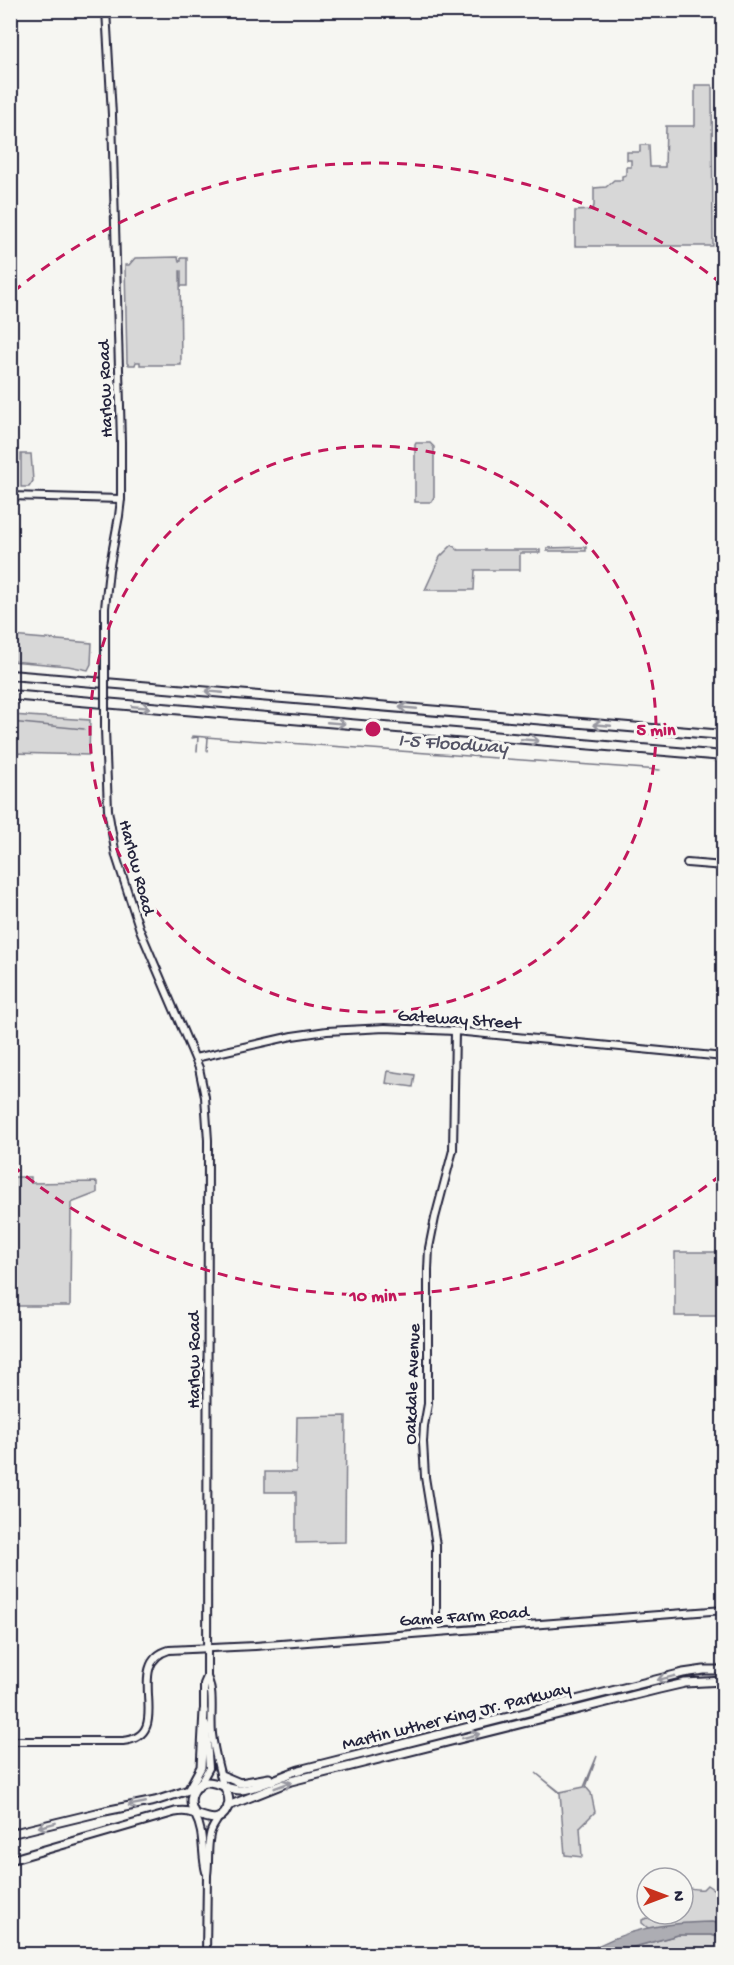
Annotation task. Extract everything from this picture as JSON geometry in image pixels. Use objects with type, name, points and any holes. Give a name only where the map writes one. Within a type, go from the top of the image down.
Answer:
[{"type":"highway","points":[[10,675],[723,735]]},
{"type":"highway","points":[[10,697],[723,756]]},
{"type":"main road","name":"Harlow Road","points":[[106,10],[112,125],[121,441],[121,499],[106,598],[105,729],[108,810],[118,865],[140,930],[195,1058],[205,1097],[208,1140],[207,1677]]},
{"type":"main road","points":[[10,496],[121,499]]},
{"type":"main road","points":[[687,863],[723,866]]},
{"type":"main road","name":"Gateway Street","points":[[195,1058],[267,1040],[327,1031],[386,1028],[455,1031],[723,1057]]},
{"type":"main road","name":"Oakdale Avenue","points":[[436,1632],[436,1545],[425,1477],[423,1442],[428,1404],[428,1270],[429,1248],[435,1218],[453,1150],[455,1031]]},
{"type":"main road","name":"Game Farm Road","points":[[10,1741],[134,1740],[142,1736],[147,1729],[148,1719],[148,1671],[151,1662],[157,1656],[169,1650],[723,1611]]},
{"type":"main road","name":"Martin Luther King Jr. Parkway","points":[[10,1834],[105,1810],[154,1801],[211,1782],[240,1790],[299,1770],[683,1673],[723,1670]]},
{"type":"main road","points":[[188,1790],[201,1767],[204,1684],[207,1677]]},
{"type":"main road","points":[[10,1860],[175,1812],[186,1811],[206,1819],[219,1817],[225,1813],[229,1796],[214,1752],[210,1684],[207,1677]]},
{"type":"main road","name":"Martin Luther King Jr. Parkway","points":[[228,1806],[291,1782],[384,1757],[685,1683],[723,1681]]},
{"type":"main road","points":[[204,1711],[209,1768],[194,1791],[191,1801],[201,1829],[203,1861],[207,1875]]},
{"type":"main road","points":[[221,1775],[240,1783],[281,1776]]},
{"type":"main road","points":[[206,1954],[210,1834],[219,1817]]},
{"type":"shaded area","points":[[695,85],[712,85],[713,246],[575,246],[575,211],[592,210],[594,188],[606,187],[614,180],[622,180],[622,176],[626,175],[626,167],[631,167],[631,160],[627,160],[627,152],[640,152],[640,145],[649,145],[650,167],[665,167],[666,126],[695,126]]},
{"type":"shaded area","points":[[178,257],[179,261],[181,258],[187,258],[187,286],[181,286],[180,271],[181,365],[140,365],[140,362],[136,362],[135,365],[129,365],[127,363],[125,265],[129,265],[135,258]]},
{"type":"shaded area","points":[[416,443],[430,443],[434,447],[434,497],[431,502],[415,502]]},
{"type":"shaded area","points":[[21,454],[31,454],[33,481],[29,487],[21,487]]},
{"type":"shaded area","points":[[452,545],[458,550],[540,550],[540,553],[520,553],[520,570],[475,570],[474,590],[425,590],[440,557]]},
{"type":"shaded area","points":[[586,547],[586,551],[547,551],[547,548]]},
{"type":"shaded area","points":[[11,636],[92,643],[91,664],[88,670],[11,661]]},
{"type":"shaded area","points":[[11,715],[90,720],[89,755],[11,753]]},
{"type":"shaded area","points":[[388,1071],[415,1075],[413,1087],[386,1083]]},
{"type":"shaded area","points":[[11,1177],[31,1177],[31,1183],[97,1182],[97,1193],[71,1203],[70,1306],[11,1306]]},
{"type":"shaded area","points":[[675,1252],[723,1252],[723,1316],[675,1316]]},
{"type":"shaded area","points":[[346,1416],[345,1542],[296,1543],[296,1492],[265,1492],[265,1472],[296,1472],[297,1417]]},
{"type":"shaded area","points":[[597,1756],[586,1787],[591,1793],[595,1812],[580,1827],[582,1857],[565,1855],[560,1793],[536,1773],[560,1792],[584,1787]]},
{"type":"shaded area","points":[[707,1885],[713,1889],[720,1887],[722,1890],[723,1908],[717,1909],[723,1914],[723,1925],[648,1928],[646,1926],[695,1926],[695,1888],[703,1889]]},
{"type":"shaded area","points":[[695,1923],[723,1924],[723,1938],[711,1935],[678,1935],[608,1954],[583,1954],[614,1938],[630,1933],[661,1926],[695,1926]]},
{"type":"shaded area","points":[[678,1935],[711,1935],[723,1938],[723,1954],[608,1954]]},
{"type":"waterway","name":"I-5 Floodway","points":[[10,722],[84,729]]},
{"type":"waterway","name":"I-5 Floodway","points":[[192,736],[660,770]]},
{"type":"waterway","name":"I-5 Floodway","points":[[192,738],[198,737],[197,751]]},
{"type":"waterway","name":"I-5 Floodway","points":[[207,751],[208,738]]}]
